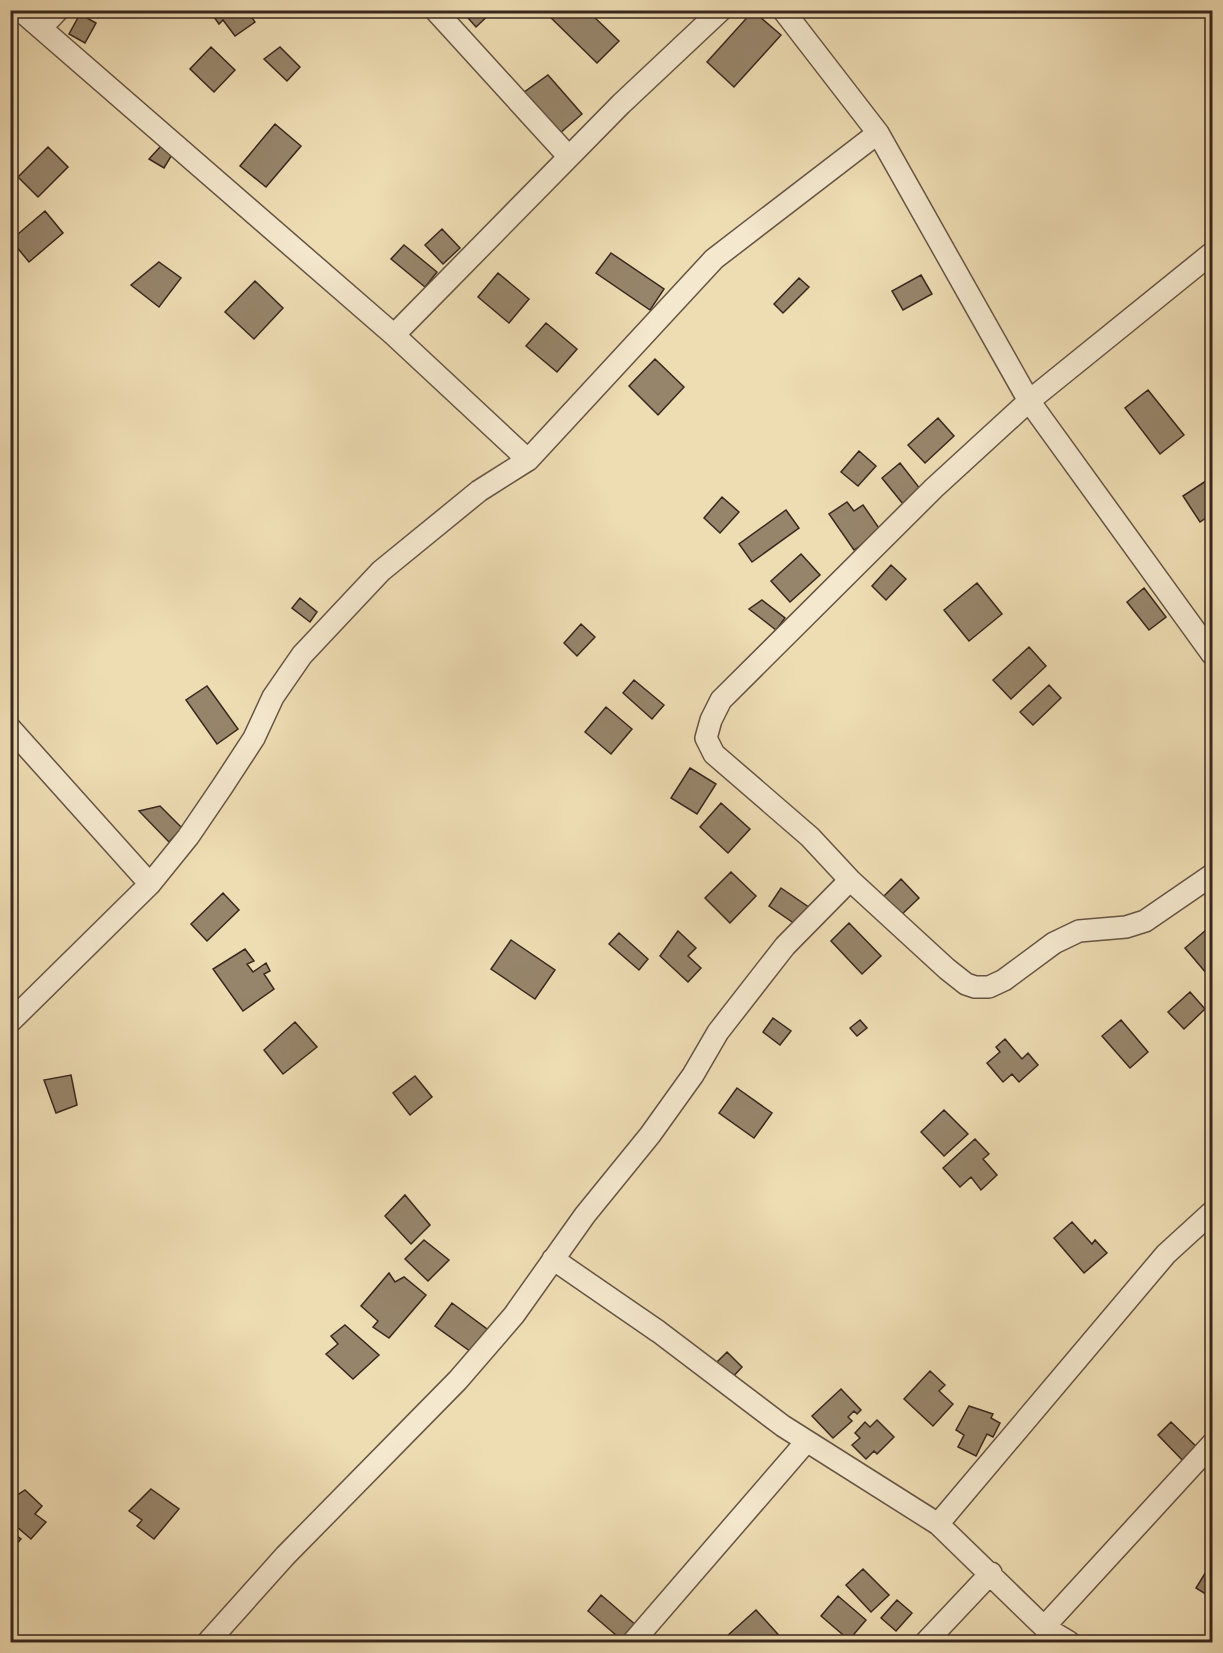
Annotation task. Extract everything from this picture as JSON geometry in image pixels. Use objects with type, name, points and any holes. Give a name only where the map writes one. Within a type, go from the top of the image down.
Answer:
[{"type":"street","points":[[20,10],[394,335],[528,460]]},
{"type":"street","points":[[41,28],[58,10]]},
{"type":"street","points":[[435,10],[569,157]]},
{"type":"street","points":[[394,335],[621,104],[721,10]]},
{"type":"street","points":[[783,10],[878,133],[1029,401],[1212,654]]},
{"type":"street","points":[[10,1022],[150,884],[188,837],[222,787],[254,738],[273,697],[302,655],[381,571],[479,491],[528,460],[714,259],[878,133]]},
{"type":"street","points":[[1212,253],[1029,401],[934,488],[721,700],[711,720],[706,738],[714,754],[810,837],[850,880],[966,984],[989,987],[1004,980],[1054,944],[1079,931],[1126,927],[1145,921],[1212,875]]},
{"type":"street","points":[[10,728],[150,884]]},
{"type":"street","points":[[208,1642],[285,1556],[458,1380],[514,1315],[553,1258],[650,1135],[693,1075],[718,1032],[765,971],[818,910],[850,880]]},
{"type":"street","points":[[938,1524],[1166,1254],[1212,1212]]},
{"type":"street","points":[[553,1258],[659,1332],[806,1442],[938,1524],[1044,1627],[1070,1642]]},
{"type":"street","points":[[633,1642],[806,1442]]},
{"type":"street","points":[[1044,1627],[1212,1444]]},
{"type":"street","points":[[926,1642],[991,1573]]},
{"type":"building","points":[[209,10],[247,10],[255,22],[235,36],[223,20],[219,24]]},
{"type":"building","points":[[461,10],[494,10],[476,27]]},
{"type":"building","points":[[543,10],[592,10],[590,13],[619,41],[597,63]]},
{"type":"building","points":[[753,11],[781,35],[734,87],[707,62]]},
{"type":"building","points":[[80,14],[96,23],[85,43],[69,34]]},
{"type":"building","points":[[211,47],[235,70],[214,92],[190,69]]},
{"type":"building","points":[[280,47],[300,67],[287,81],[264,59]]},
{"type":"building","points":[[548,75],[582,114],[559,134],[523,93]]},
{"type":"building","points":[[275,124],[301,146],[266,187],[240,166]]},
{"type":"building","points":[[161,146],[173,153],[164,168],[149,159]]},
{"type":"building","points":[[48,147],[68,167],[38,197],[18,177]]},
{"type":"building","points":[[45,211],[63,233],[29,262],[11,240]]},
{"type":"building","points":[[442,229],[460,248],[443,264],[425,245]]},
{"type":"building","points":[[404,245],[437,272],[425,287],[391,259]]},
{"type":"building","points":[[611,253],[664,289],[650,310],[596,273]]},
{"type":"building","points":[[159,262],[181,278],[159,307],[131,285]]},
{"type":"building","points":[[498,273],[529,299],[509,323],[478,297]]},
{"type":"building","points":[[921,275],[932,294],[903,310],[892,291]]},
{"type":"building","points":[[799,278],[809,287],[783,313],[774,304]]},
{"type":"building","points":[[255,281],[283,308],[254,339],[225,312]]},
{"type":"building","points":[[546,323],[577,349],[557,372],[526,346]]},
{"type":"building","points":[[1212,349],[1212,363],[1206,354]]},
{"type":"building","points":[[655,359],[684,387],[658,415],[629,386]]},
{"type":"building","points":[[1148,390],[1184,435],[1160,454],[1125,408]]},
{"type":"building","points":[[938,418],[954,436],[925,463],[908,445]]},
{"type":"building","points":[[859,451],[876,466],[858,486],[841,472]]},
{"type":"building","points":[[900,463],[921,490],[903,504],[882,478]]},
{"type":"building","points":[[1212,477],[1212,514],[1200,522],[1183,496]]},
{"type":"building","points":[[722,497],[739,512],[720,533],[704,518]]},
{"type":"building","points":[[847,502],[854,511],[863,505],[881,531],[854,550],[829,514]]},
{"type":"building","points":[[786,510],[799,528],[752,562],[739,544]]},
{"type":"building","points":[[801,554],[820,575],[790,602],[771,581]]},
{"type":"building","points":[[891,565],[906,579],[886,600],[872,586]]},
{"type":"building","points":[[977,583],[1002,614],[969,641],[944,610]]},
{"type":"building","points":[[1144,588],[1166,617],[1149,630],[1127,602]]},
{"type":"building","points":[[300,598],[317,612],[310,622],[292,608]]},
{"type":"building","points":[[762,600],[785,618],[776,630],[749,609]]},
{"type":"building","points":[[581,624],[595,637],[577,656],[564,643]]},
{"type":"building","points":[[1029,647],[1046,666],[1011,699],[993,680]]},
{"type":"building","points":[[634,680],[664,705],[652,719],[623,693]]},
{"type":"building","points":[[1049,685],[1061,698],[1033,725],[1020,712]]},
{"type":"building","points":[[207,686],[238,729],[217,744],[186,700]]},
{"type":"building","points":[[606,707],[632,729],[611,754],[585,732]]},
{"type":"building","points":[[690,768],[716,784],[697,814],[671,798]]},
{"type":"building","points":[[721,803],[750,829],[728,853],[700,827]]},
{"type":"building","points":[[160,806],[182,828],[169,842],[139,811]]},
{"type":"building","points":[[731,872],[756,896],[730,923],[705,898]]},
{"type":"building","points":[[901,879],[919,898],[898,918],[880,900]]},
{"type":"building","points":[[781,888],[813,910],[801,928],[769,906]]},
{"type":"building","points":[[223,893],[239,910],[207,941],[191,924]]},
{"type":"building","points":[[849,923],[881,956],[862,974],[831,941]]},
{"type":"building","points":[[1206,930],[1212,939],[1212,980],[1185,948]]},
{"type":"building","points":[[678,931],[696,948],[688,956],[701,968],[688,982],[660,956]]},
{"type":"building","points":[[619,933],[648,959],[639,970],[609,944]]},
{"type":"building","points":[[511,940],[555,970],[535,999],[491,969]]},
{"type":"building","points":[[245,949],[254,961],[247,964],[253,972],[266,963],[270,971],[264,974],[274,989],[243,1011],[213,969]]},
{"type":"building","points":[[1190,992],[1205,1009],[1184,1029],[1168,1012]]},
{"type":"building","points":[[773,1018],[791,1031],[780,1045],[763,1032]]},
{"type":"building","points":[[860,1020],[867,1028],[857,1036],[850,1028]]},
{"type":"building","points":[[1121,1020],[1148,1052],[1130,1068],[1102,1036]]},
{"type":"building","points":[[295,1022],[317,1047],[283,1074],[264,1050]]},
{"type":"building","points":[[1005,1039],[1022,1059],[1028,1053],[1038,1065],[1019,1082],[1012,1074],[1003,1082],[987,1063],[1000,1052],[996,1047]]},
{"type":"building","points":[[71,1075],[77,1105],[56,1113],[44,1080]]},
{"type":"building","points":[[415,1076],[432,1097],[410,1115],[393,1093]]},
{"type":"building","points":[[737,1088],[772,1113],[754,1138],[719,1113]]},
{"type":"building","points":[[944,1110],[968,1134],[944,1156],[921,1132]]},
{"type":"building","points":[[975,1139],[989,1154],[983,1159],[997,1175],[981,1190],[971,1177],[960,1187],[943,1168]]},
{"type":"building","points":[[405,1195],[430,1225],[411,1244],[385,1216]]},
{"type":"building","points":[[1072,1222],[1092,1244],[1095,1240],[1107,1253],[1084,1273],[1054,1238]]},
{"type":"building","points":[[424,1240],[449,1260],[428,1281],[405,1259]]},
{"type":"building","points":[[389,1273],[395,1282],[404,1277],[426,1295],[389,1338],[373,1327],[378,1321],[361,1306]]},
{"type":"building","points":[[452,1303],[491,1332],[474,1354],[435,1326]]},
{"type":"building","points":[[345,1325],[379,1355],[353,1379],[326,1354],[338,1344],[331,1336]]},
{"type":"building","points":[[727,1352],[742,1367],[731,1379],[715,1364]]},
{"type":"building","points":[[930,1371],[945,1385],[939,1391],[953,1404],[933,1426],[904,1399]]},
{"type":"building","points":[[841,1389],[861,1410],[857,1414],[854,1411],[848,1417],[852,1421],[833,1438],[812,1416]]},
{"type":"building","points":[[969,1406],[993,1414],[991,1418],[1000,1423],[993,1437],[987,1434],[976,1456],[958,1447],[964,1435],[956,1430]]},
{"type":"building","points":[[877,1420],[894,1437],[877,1454],[874,1451],[866,1459],[852,1445],[860,1438],[855,1433],[865,1422],[870,1427]]},
{"type":"building","points":[[1171,1422],[1202,1452],[1188,1466],[1158,1435]]},
{"type":"building","points":[[151,1489],[179,1509],[154,1539],[137,1526],[142,1520],[129,1511]]},
{"type":"building","points":[[25,1490],[42,1506],[35,1514],[46,1522],[31,1539],[10,1521],[10,1500]]},
{"type":"building","points":[[10,1531],[21,1539],[10,1552]]},
{"type":"building","points":[[1212,1562],[1212,1598],[1196,1588]]},
{"type":"building","points":[[863,1569],[889,1595],[871,1612],[846,1585]]},
{"type":"building","points":[[601,1595],[637,1626],[624,1642],[588,1611]]},
{"type":"building","points":[[838,1596],[866,1620],[849,1640],[821,1616]]},
{"type":"building","points":[[897,1600],[912,1613],[896,1631],[881,1618]]},
{"type":"building","points":[[756,1610],[785,1642],[731,1642],[726,1637]]}]
